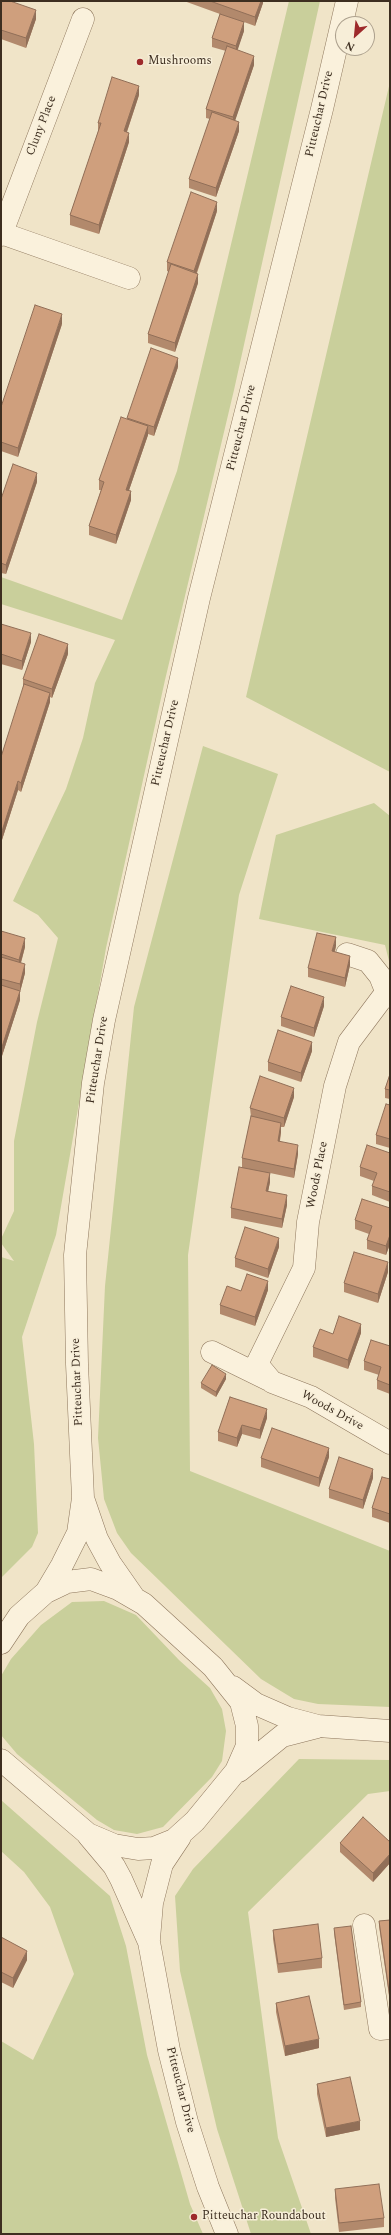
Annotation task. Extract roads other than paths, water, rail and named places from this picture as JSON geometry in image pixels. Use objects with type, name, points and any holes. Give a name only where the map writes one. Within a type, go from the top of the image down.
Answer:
[{"type":"street","name":"Pitteuchar Drive","points":[[46,1592],[78,1533],[83,1498],[77,1364],[75,1255],[89,1113],[104,1020],[199,598],[320,116],[347,1]]},
{"type":"street","name":"Cluny Place","points":[[83,19],[1,234],[129,278]]},
{"type":"street","points":[[347,954],[368,961],[380,976],[389,996]]},
{"type":"street","name":"Woods Place","points":[[272,1382],[258,1364],[304,1268],[308,1222],[333,1094],[349,1042],[382,998],[389,996]]},
{"type":"street","name":"Woods Drive","points":[[212,1352],[272,1382],[311,1397],[390,1443]]},
{"type":"street","name":"Pitteuchar Drive","points":[[83,1498],[97,1539],[110,1564],[136,1599]]},
{"type":"street","points":[[1,1643],[19,1616],[46,1592],[67,1582],[91,1579],[118,1589],[136,1599],[213,1667],[241,1702],[247,1726],[247,1746],[232,1777]]},
{"type":"street","points":[[222,1678],[256,1704],[288,1718],[318,1726],[390,1732]]},
{"type":"street","points":[[1,1760],[88,1834],[114,1845],[138,1849],[154,1848],[174,1840],[196,1821],[232,1777],[258,1753],[282,1736],[318,1726]]},
{"type":"street","name":"Pitteuchar Drive","points":[[149,1942],[152,1903],[162,1864],[183,1832]]},
{"type":"street","name":"Pitteuchar Drive","points":[[88,1834],[114,1866],[149,1942],[169,2050],[187,2122],[208,2188],[227,2234]]},
{"type":"street","points":[[364,1925],[380,2029],[390,2028]]},
{"type":"place","name":"Mushrooms","points":[[140,62]]},
{"type":"place","name":"Pitteuchar Roundabout","points":[[194,2217]]}]
